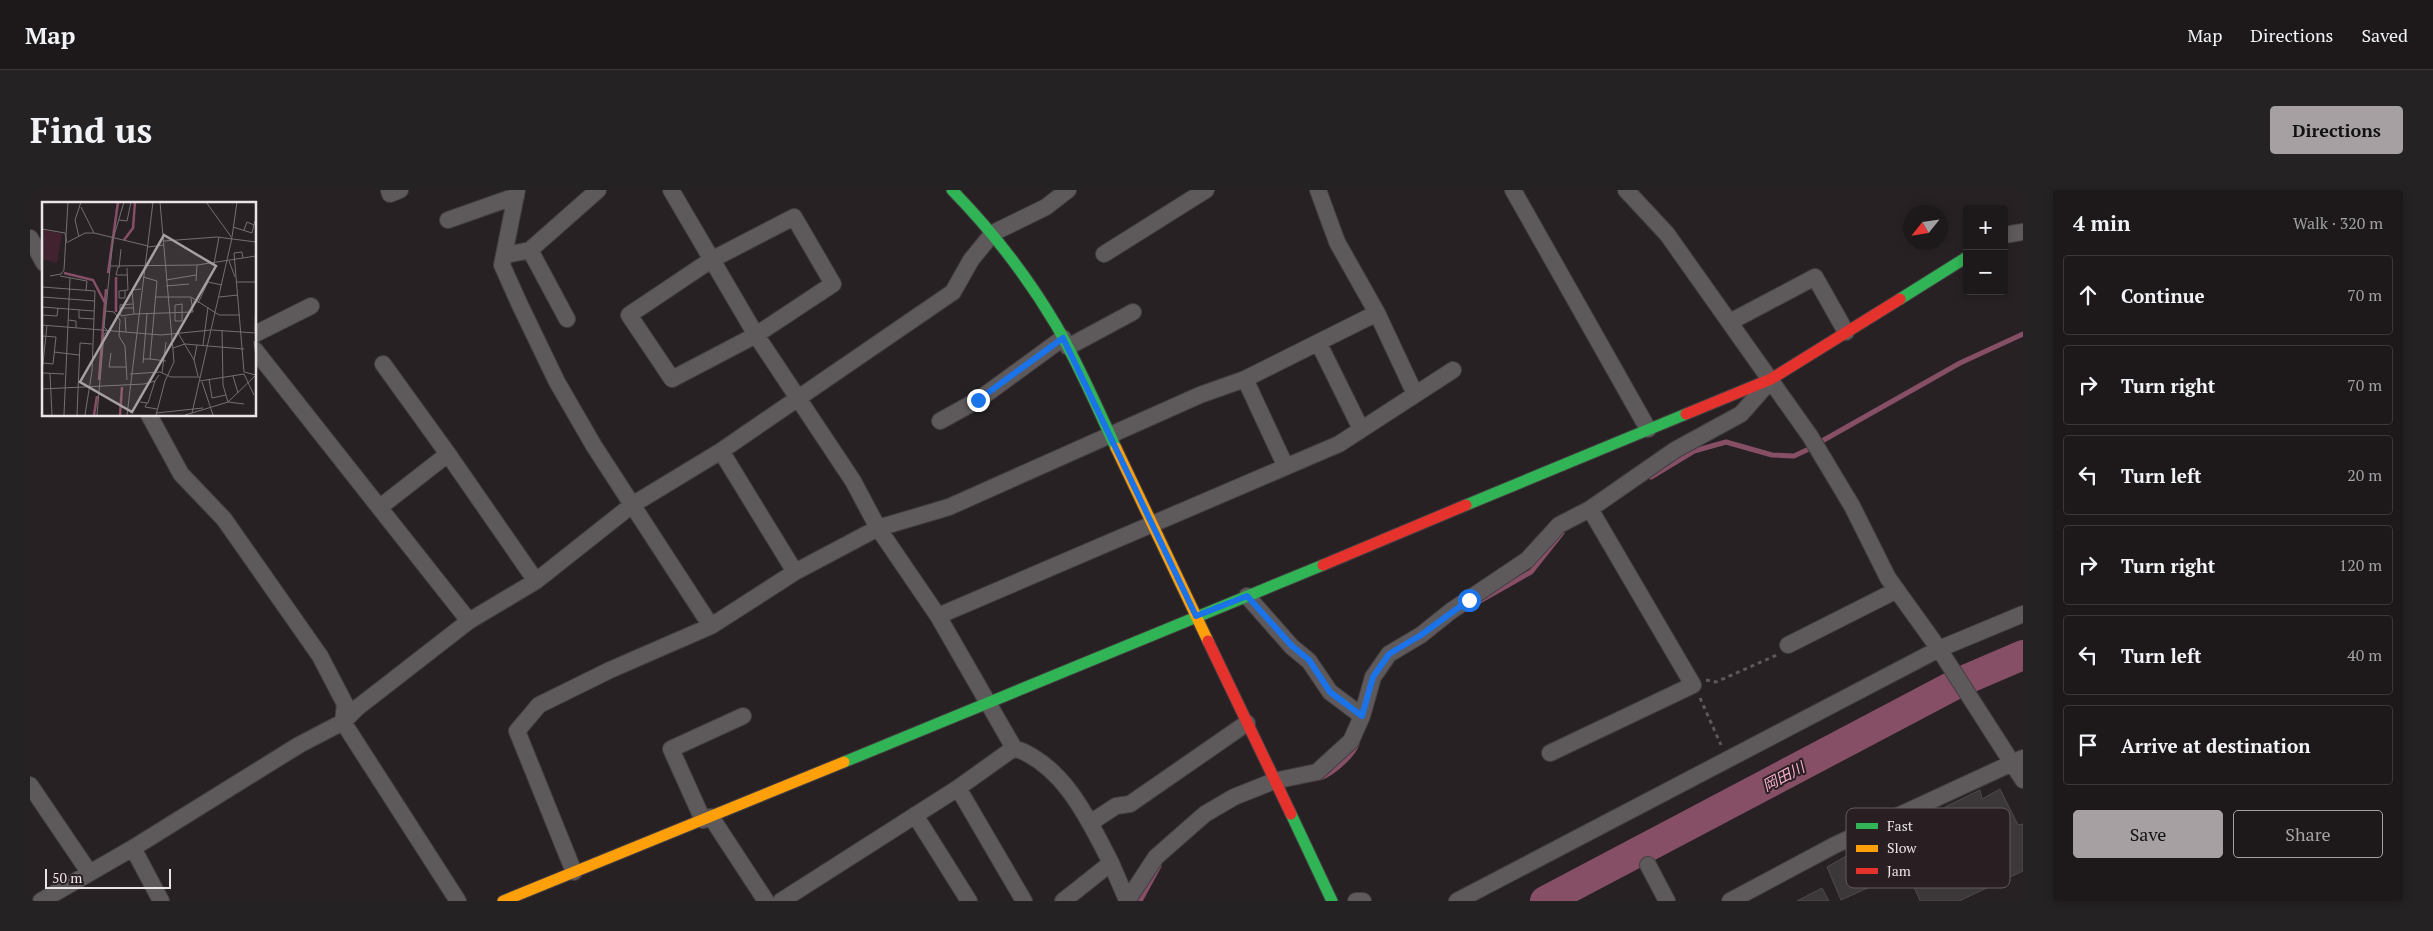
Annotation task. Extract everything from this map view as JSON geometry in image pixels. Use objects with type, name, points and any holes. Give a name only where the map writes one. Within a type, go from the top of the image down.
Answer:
[{"type":"street","points":[[389,190],[390,194],[400,190]]},
{"type":"street","points":[[506,255],[530,250],[598,190]]},
{"type":"street","points":[[952,190],[992,233],[1022,272],[1066,343],[1332,901]]},
{"type":"street","points":[[41,901],[133,848],[299,745],[343,722],[357,708],[469,621],[536,581],[632,505],[721,451],[799,400],[953,292],[971,260],[992,233],[1046,207],[1068,190]]},
{"type":"street","points":[[1104,254],[1206,190]]},
{"type":"street","points":[[1318,190],[1337,242],[1377,313],[1415,394]]},
{"type":"street","points":[[1513,190],[1648,429]]},
{"type":"street","points":[[1626,190],[1666,234],[1810,436],[1852,506],[1888,578],[1941,652],[1964,690],[2017,760],[2023,780]]},
{"type":"street","points":[[673,191],[711,260],[756,335],[853,480],[878,528],[938,616],[1014,748],[1025,751],[1043,763],[1065,786],[1090,822],[1127,900]]},
{"type":"street","points":[[448,220],[517,193]]},
{"type":"street","points":[[517,193],[506,255],[502,265],[557,382],[594,446],[711,626]]},
{"type":"street","points":[[794,217],[833,284],[756,335],[672,379],[629,315],[711,260],[794,217]]},
{"type":"street","points":[[2008,234],[2023,232]]},
{"type":"street","points":[[30,238],[42,259]]},
{"type":"street","points":[[530,250],[567,319]]},
{"type":"street","points":[[503,901],[989,703],[1771,379],[1963,259]]},
{"type":"street","points":[[1730,322],[1815,276],[1846,332]]},
{"type":"street","points":[[256,334],[311,306]]},
{"type":"street","points":[[940,421],[978,400],[1066,343],[1133,312]]},
{"type":"street","points":[[574,872],[517,731],[539,705],[610,670],[711,626],[795,572],[878,528],[949,507],[1200,395],[1245,379],[1319,344],[1377,313]]},
{"type":"street","points":[[1319,344],[1361,429]]},
{"type":"street","points":[[256,351],[469,621]]},
{"type":"street","points":[[383,364],[536,581]]},
{"type":"street","points":[[938,616],[1286,465],[1339,444],[1453,370]]},
{"type":"street","points":[[1245,379],[1286,465]]},
{"type":"street","points":[[1127,900],[1156,857],[1205,814],[1234,797],[1274,781],[1317,772],[1352,741],[1362,716],[1373,677],[1389,654],[1421,635],[1451,611],[1499,581],[1527,560],[1559,525],[1590,509],[1674,450],[1741,414],[1771,379]]},
{"type":"street","points":[[150,416],[181,474],[224,519],[320,656],[345,704],[343,722],[458,901]]},
{"type":"street","points":[[721,451],[795,572]]},
{"type":"street","points":[[380,507],[448,454]]},
{"type":"street","points":[[1550,753],[1693,685],[1590,509]]},
{"type":"street","points":[[1788,645],[1897,590]]},
{"type":"street","points":[[1247,596],[1292,646],[1309,660],[1330,692],[1362,716]]},
{"type":"street","points":[[1457,901],[1728,759],[1941,652],[2023,614]]},
{"type":"street","points":[[743,716],[671,749],[707,818],[766,901]]},
{"type":"street","points":[[1090,822],[1116,806],[1130,804],[1247,723]]},
{"type":"street","points":[[781,901],[958,788],[1014,748]]},
{"type":"street","points":[[1915,808],[2017,760]]},
{"type":"street","points":[[30,786],[89,872]]},
{"type":"street","points":[[958,788],[1024,901]]},
{"type":"street","points":[[915,815],[970,901]]},
{"type":"street","points":[[1730,901],[1846,840]]},
{"type":"street","points":[[133,848],[161,901]]},
{"type":"street","points":[[1063,901],[1111,863]]},
{"type":"street","points":[[1648,865],[1667,901]]},
{"type":"street","points":[[1356,901],[1363,901]]},
{"type":"path","points":[[1728,759],[1693,685],[1706,680],[1716,682],[1784,651],[1788,645]]},
{"type":"building","points":[[2000,789],[2010,808],[1945,807],[1980,790],[1982,799]]},
{"type":"building","points":[[2010,809],[2018,825],[2023,824],[2023,871],[2010,877]]},
{"type":"building","points":[[1846,856],[1846,888],[1868,888],[1841,900],[1827,867]]},
{"type":"building","points":[[1822,888],[1829,901],[1797,901]]},
{"type":"building","points":[[1915,888],[1987,888],[1959,901],[1920,901]]},
{"type":"waterway","points":[[1822,441],[1960,363],[2023,334]]},
{"type":"waterway","points":[[1651,477],[1694,451],[1726,442],[1772,455],[1794,456],[1811,448]]},
{"type":"waterway","points":[[1478,602],[1531,572],[1562,533]]},
{"type":"waterway","name":"岡田川","points":[[1545,901],[1960,682],[2023,655]]},
{"type":"waterway","points":[[1315,779],[1326,775],[1339,766],[1350,755],[1357,744]]},
{"type":"waterway","points":[[1140,901],[1159,866]]},
{"type":"traffic: fast","points":[[952,190],[1008,254],[1045,307],[1088,386],[1116,448]]},
{"type":"traffic: fast","points":[[1900,299],[1963,260]]},
{"type":"traffic: fast","points":[[1466,505],[1686,414]]},
{"type":"traffic: fast","points":[[844,762],[1323,565]]},
{"type":"traffic: fast","points":[[1291,814],[1332,901]]},
{"type":"traffic: slow","points":[[1116,448],[1208,641]]},
{"type":"traffic: slow","points":[[503,901],[844,762]]},
{"type":"traffic: jam","points":[[1686,414],[1771,379],[1900,299]]},
{"type":"traffic: jam","points":[[1323,565],[1466,505]]},
{"type":"traffic: jam","points":[[1208,641],[1291,814]]},
{"type":"route","points":[[978,400],[1063,338],[1080,370],[1196,616],[1247,596],[1292,646],[1309,660],[1330,692],[1362,716],[1373,677],[1389,654],[1421,635],[1451,611],[1469,600]]}]
